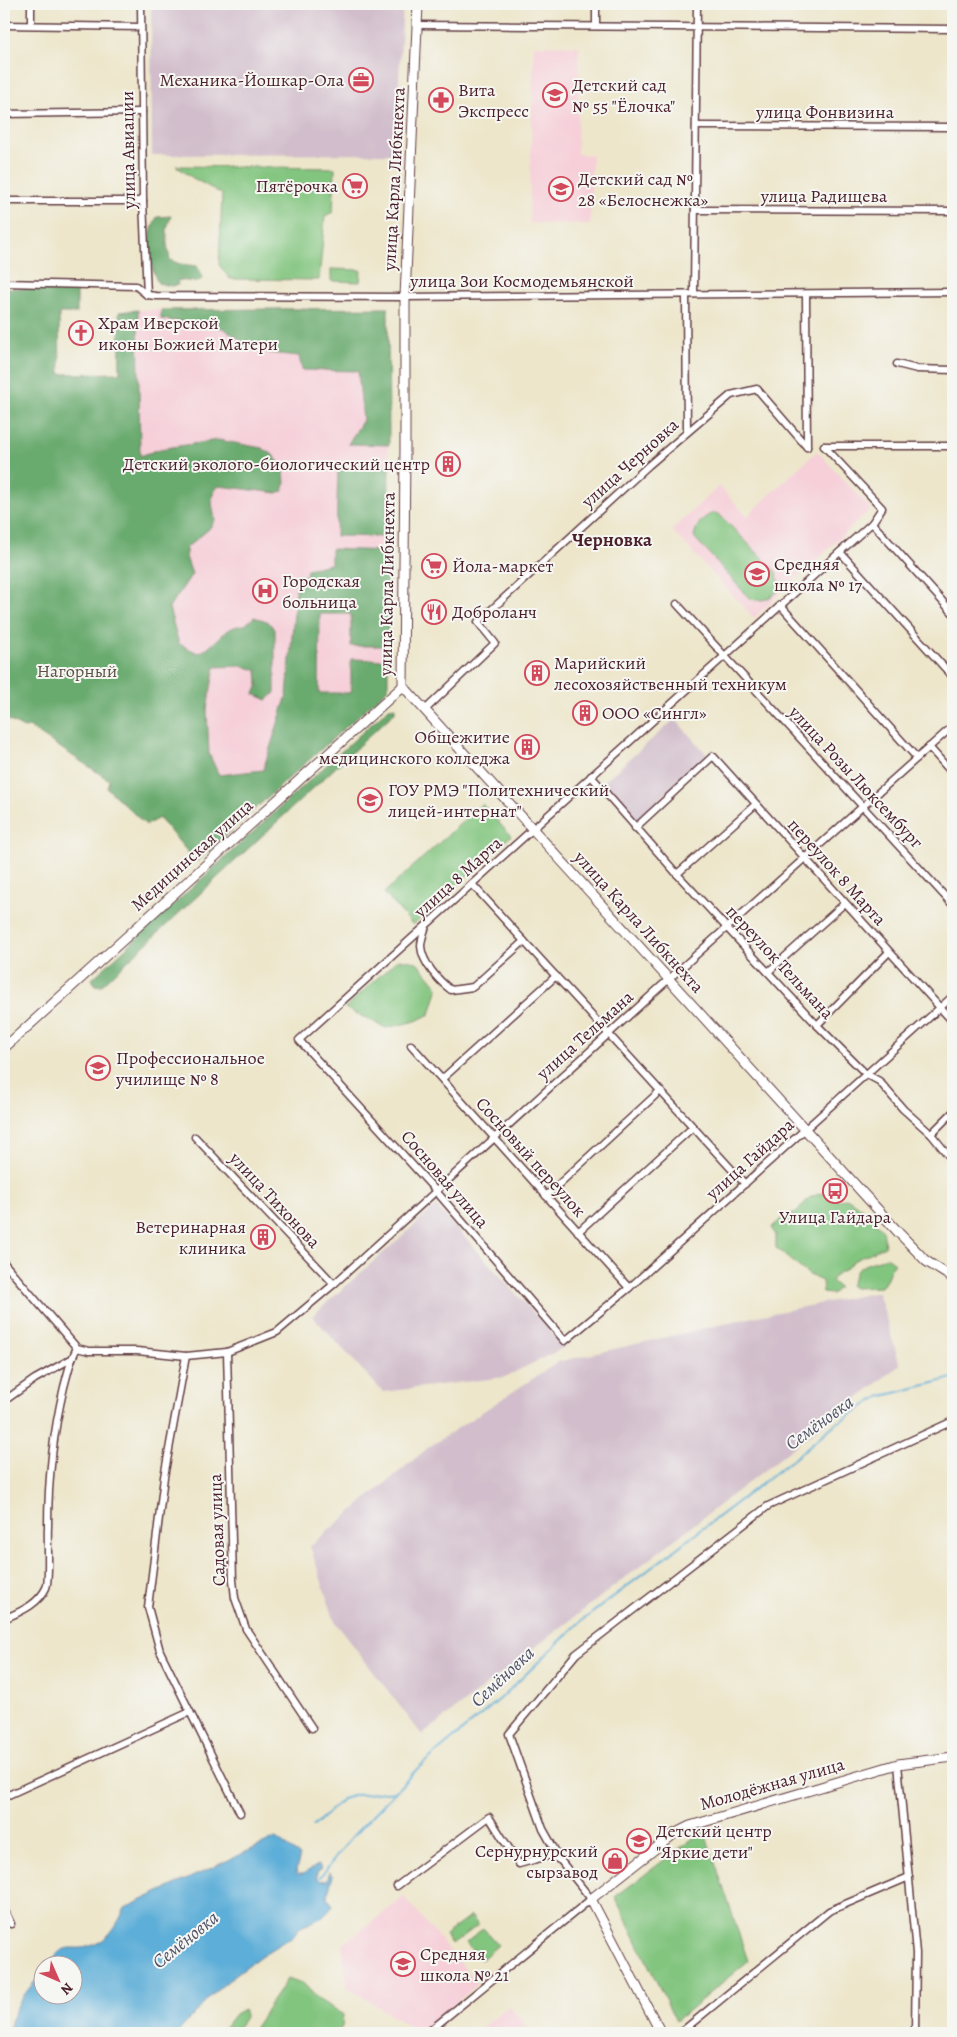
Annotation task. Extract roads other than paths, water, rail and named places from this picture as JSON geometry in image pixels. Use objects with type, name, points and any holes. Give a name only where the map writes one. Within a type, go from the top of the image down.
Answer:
[{"type":"main road","name":"улица Карла Либкнехта","points":[[418,4],[404,297],[403,686],[926,1261],[953,1278]]},
{"type":"main road","name":"Медицинская улица","points":[[4,1048],[403,686]]},
{"type":"main road","name":"Молодёжная улица","points":[[591,1899],[659,1846],[690,1826],[898,1764],[953,1757]]},
{"type":"main road","points":[[591,1899],[661,2033]]},
{"type":"street","points":[[31,4],[31,24]]},
{"type":"street","name":"улица Авиации","points":[[141,4],[143,201],[147,295]]},
{"type":"street","points":[[596,4],[596,26]]},
{"type":"street","points":[[694,294],[697,4]]},
{"type":"street","points":[[4,25],[140,27]]},
{"type":"street","points":[[417,25],[953,29]]},
{"type":"street","points":[[4,114],[142,112]]},
{"type":"street","name":"улица Фонвизина","points":[[696,126],[953,128]]},
{"type":"street","points":[[4,201],[143,201]]},
{"type":"street","name":"улица Радищева","points":[[695,210],[953,211]]},
{"type":"street","name":"улица Зои Космодемьянской","points":[[4,283],[136,286],[147,295],[404,297],[953,292]]},
{"type":"street","points":[[686,294],[687,432]]},
{"type":"street","name":"улица Черновка","points":[[425,710],[496,642],[478,622],[731,394],[757,389],[807,447],[806,294]]},
{"type":"street","points":[[897,364],[917,369],[953,370]]},
{"type":"street","points":[[953,446],[824,446],[882,508],[872,523],[953,613]]},
{"type":"street","name":"улица 8 Марта","points":[[299,1040],[872,523]]},
{"type":"street","points":[[840,552],[953,677]]},
{"type":"street","name":"улица Розы Люксембург","points":[[677,604],[953,905]]},
{"type":"street","points":[[780,605],[917,758]]},
{"type":"street","name":"улица Тельмана","points":[[227,1352],[276,1332],[334,1284],[669,979],[953,726]]},
{"type":"street","points":[[929,747],[953,774]]},
{"type":"street","name":"переулок 8 Марта","points":[[635,828],[713,756],[953,1022]]},
{"type":"street","name":"переулок Тельмана","points":[[591,776],[635,828],[817,1025],[866,1074],[879,1081],[903,1109],[931,1134],[953,1161]]},
{"type":"street","points":[[677,874],[756,804]]},
{"type":"street","points":[[472,884],[745,1184]]},
{"type":"street","points":[[768,972],[845,903]]},
{"type":"street","points":[[426,926],[421,947],[426,962],[440,982],[451,990],[473,987],[524,941]]},
{"type":"street","points":[[817,1025],[889,952]]},
{"type":"street","points":[[442,1079],[556,976]]},
{"type":"street","name":"улица Гайдара","points":[[565,1341],[745,1184],[953,996]]},
{"type":"street","name":"Сосновая улица","points":[[299,1040],[436,1191],[565,1341]]},
{"type":"street","name":"Сосновый переулок","points":[[411,1045],[628,1288]]},
{"type":"street","points":[[546,1196],[660,1091]]},
{"type":"street","points":[[931,1134],[953,1112]]},
{"type":"street","points":[[578,1232],[693,1127]]},
{"type":"street","name":"улица Тихонова","points":[[195,1137],[334,1284]]},
{"type":"street","points":[[4,1263],[77,1348],[89,1351],[186,1356],[227,1352]]},
{"type":"street","points":[[4,1619],[30,1605],[47,1587],[48,1489],[58,1413],[71,1359],[77,1348]]},
{"type":"street","name":"Садовая улица","points":[[227,1352],[232,1580],[235,1598],[246,1629],[312,1728]]},
{"type":"street","points":[[186,1356],[164,1477],[148,1608],[160,1651],[240,1813]]},
{"type":"street","points":[[4,1401],[34,1379],[71,1359]]},
{"type":"street","points":[[591,1899],[561,1861],[544,1829],[509,1734],[576,1654],[768,1506],[953,1421]]},
{"type":"street","points":[[4,1797],[190,1712]]},
{"type":"street","points":[[898,1764],[916,1953],[915,2033]]},
{"type":"street","points":[[397,1886],[489,1817],[520,1864],[551,1855],[561,1861]]},
{"type":"street","points":[[680,2033],[829,1911],[909,1877]]},
{"type":"street","name":"Молодёжная улица","points":[[427,2033],[591,1899]]},
{"type":"street","points":[[4,1910],[11,1924]]},
{"type":"water","points":[[276,1838],[300,1856],[296,1870],[298,1874],[303,1874],[318,1865],[322,1868],[317,1872],[317,1879],[321,1881],[328,1880],[329,1872],[333,1876],[327,1895],[333,1906],[321,1918],[299,1928],[293,1936],[262,1955],[235,1975],[214,1993],[177,2033],[9,2033],[13,2015],[25,1993],[32,1985],[32,2004],[82,2004],[82,1954],[57,1954],[66,1949],[93,1945],[104,1939],[113,1930],[125,1908]]},
{"type":"waterway","name":"Семёновка","points":[[318,1880],[351,1838],[418,1768],[500,1699],[579,1623],[791,1461],[834,1425],[879,1397],[953,1378]]},
{"type":"waterway","points":[[313,1827],[342,1799],[356,1795],[396,1791]]},
{"type":"place","name":"Механика-Йошкар-Ола","points":[[361,80]]},
{"type":"place","name":"Детский сад № 55 \"Ёлочка\"","points":[[555,95]]},
{"type":"place","name":"Вита Экспресс","points":[[441,100]]},
{"type":"place","name":"Пятёрочка","points":[[355,186]]},
{"type":"place","name":"Детский сад № 28 «Белоснежка»","points":[[561,189]]},
{"type":"place","name":"Храм Иверской иконы Божией Матери","points":[[81,333]]},
{"type":"place","name":"Детский эколого-биологический центр","points":[[448,464]]},
{"type":"place","name":"Йола-маркет","points":[[434,566]]},
{"type":"place","name":"Средняя школа № 17","points":[[757,574]]},
{"type":"place","name":"Городская больница","points":[[265,591]]},
{"type":"place","name":"Доброланч","points":[[434,612]]},
{"type":"place","name":"Марийский лесохозяйственный техникум","points":[[537,673]]},
{"type":"place","name":"ООО «Сингл»","points":[[585,713]]},
{"type":"place","name":"Общежитие медицинского колледжа","points":[[527,747]]},
{"type":"place","name":"ГОУ РМЭ \"Политехнический лицей-интернат\"","points":[[370,800]]},
{"type":"place","name":"Профессиональное училище № 8","points":[[98,1068]]},
{"type":"place","name":"Улица Гайдара","points":[[835,1191]]},
{"type":"place","name":"Ветеринарная клиника","points":[[263,1237]]},
{"type":"place","name":"Детский центр \"Яркие дети\"","points":[[639,1841]]},
{"type":"place","name":"Сернурнурский сырзавод","points":[[615,1861]]},
{"type":"place","name":"Средняя школа № 21","points":[[403,1964]]},
{"type":"district","name":"Черновка","points":[[612,539]]},
{"type":"park label","name":"Нагорный","points":[[77,671]]}]
